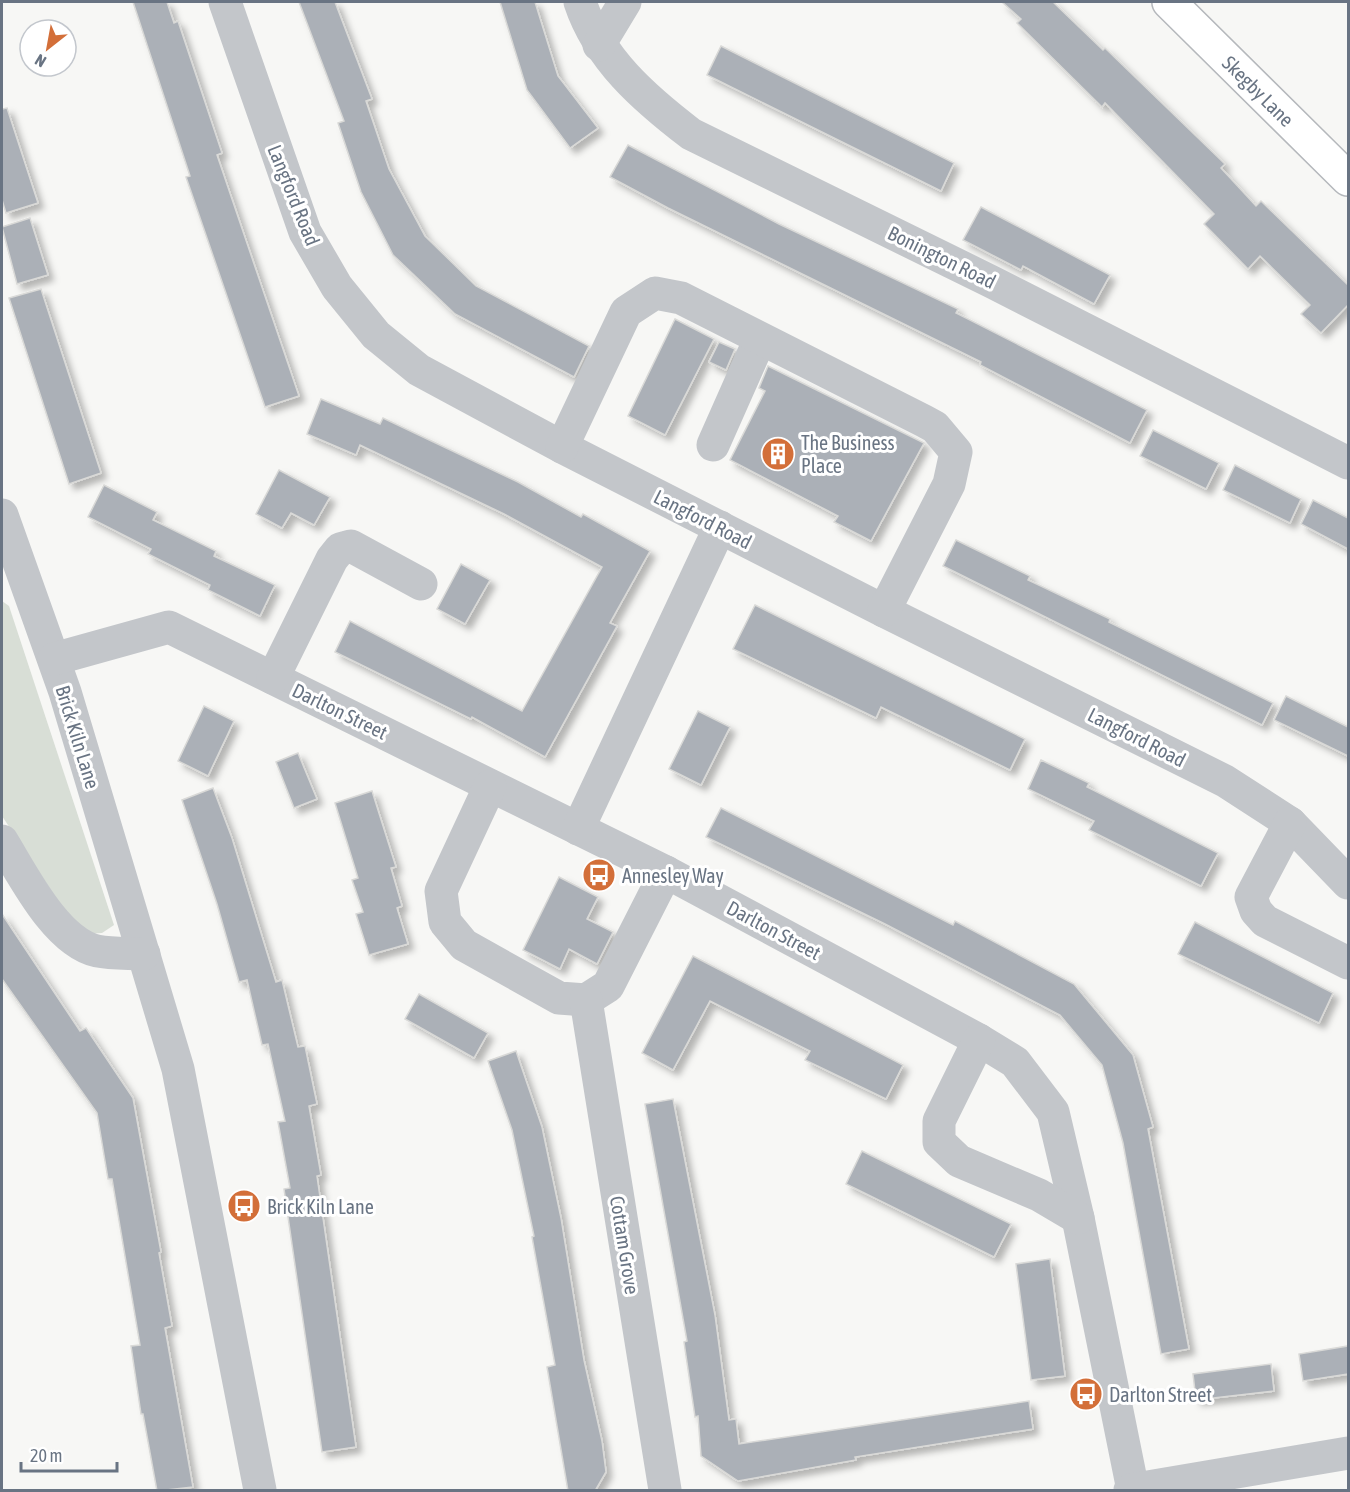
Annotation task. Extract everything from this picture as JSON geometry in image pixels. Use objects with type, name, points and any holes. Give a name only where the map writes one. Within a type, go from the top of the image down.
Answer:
[{"type":"main road","name":"Skegby Lane","points":[[1169,2],[1348,179]]},
{"type":"street","name":"Langford Road","points":[[225,2],[305,232],[337,287],[376,335],[419,370],[562,447],[1225,781],[1290,823],[1348,883]]},
{"type":"street","name":"Bonington Road","points":[[580,2],[588,27],[599,45],[648,101],[691,134],[1003,287],[1348,463]]},
{"type":"street","points":[[599,45],[625,2]]},
{"type":"street","points":[[562,447],[626,312],[655,293],[681,298],[935,428],[956,452],[949,484],[884,611]]},
{"type":"street","points":[[713,445],[760,339]]},
{"type":"street","points":[[578,829],[720,527]]},
{"type":"street","name":"Brick Kiln Lane","points":[[4,528],[54,659],[178,1069],[260,1491]]},
{"type":"street","points":[[273,678],[332,559],[340,549],[351,546],[421,584]]},
{"type":"street","name":"Darlton Street","points":[[54,659],[169,627],[666,872],[979,1040],[1015,1062],[1053,1112],[1078,1218],[1131,1490]]},
{"type":"street","points":[[490,786],[441,891],[446,922],[464,945],[559,998],[586,1000],[608,986],[666,872]]},
{"type":"street","points":[[1290,823],[1251,897],[1256,910],[1265,921],[1348,963]]},
{"type":"street","points":[[2,841],[53,920],[75,941],[96,951],[144,954]]},
{"type":"street","name":"Cottam Grove","points":[[586,1000],[665,1491]]},
{"type":"street","points":[[979,1040],[939,1121],[939,1142],[958,1161],[1039,1195],[1078,1218]]},
{"type":"street","points":[[1131,1490],[1348,1453]]},
{"type":"shaded area","points":[[2,601],[9,606],[114,925],[102,933],[84,934],[72,922],[2,816]]},
{"type":"building","points":[[133,2],[167,2],[174,23],[178,21],[222,153],[217,155],[299,396],[265,407],[186,177],[190,176]]},
{"type":"building","points":[[299,2],[335,2],[372,99],[366,101],[389,169],[425,236],[476,286],[589,346],[574,377],[455,314],[393,255],[361,192],[338,123],[344,121]]},
{"type":"building","points":[[500,2],[535,2],[558,76],[598,128],[570,148],[527,90]]},
{"type":"building","points":[[1002,2],[1053,2],[1103,50],[1105,48],[1225,164],[1221,168],[1256,206],[1261,201],[1348,285],[1348,305],[1321,333],[1301,314],[1310,305],[1260,256],[1248,269],[1204,224],[1214,214],[1105,103],[1102,107],[1017,23],[1021,19]]},
{"type":"building","points":[[721,46],[954,163],[941,191],[707,75]]},
{"type":"building","points":[[7,108],[38,203],[6,213],[2,200],[2,109]]},
{"type":"building","points":[[628,145],[779,224],[958,309],[956,313],[1147,410],[1130,443],[980,365],[981,362],[668,208],[610,177]]},
{"type":"building","points":[[981,207],[1110,275],[1094,304],[1023,266],[1021,270],[963,240]]},
{"type":"building","points":[[30,218],[48,275],[17,284],[2,227]]},
{"type":"building","points":[[41,289],[101,473],[69,484],[9,298]]},
{"type":"building","points":[[675,319],[714,339],[665,435],[628,416]]},
{"type":"building","points":[[719,342],[735,349],[726,370],[709,362]]},
{"type":"building","points":[[768,366],[924,443],[871,541],[834,522],[838,516],[730,460],[765,391],[759,388]]},
{"type":"building","points":[[321,399],[380,424],[383,418],[518,482],[581,517],[583,514],[650,551],[610,623],[617,626],[545,757],[472,717],[471,719],[335,652],[350,621],[522,711],[602,567],[504,514],[360,445],[356,455],[307,434]]},
{"type":"building","points":[[1153,430],[1219,463],[1206,489],[1140,456]]},
{"type":"building","points":[[1235,465],[1301,499],[1290,523],[1223,490]]},
{"type":"building","points":[[279,470],[330,497],[314,525],[291,513],[282,528],[256,514]]},
{"type":"building","points":[[104,485],[157,512],[153,520],[216,551],[214,556],[275,585],[260,616],[208,590],[210,585],[148,554],[151,549],[88,517]]},
{"type":"building","points":[[1313,500],[1348,518],[1348,549],[1301,524]]},
{"type":"building","points":[[956,540],[1030,576],[1028,580],[1110,619],[1109,622],[1273,703],[1262,725],[943,566]]},
{"type":"building","points":[[461,564],[490,580],[465,624],[437,609]]},
{"type":"building","points":[[755,605],[1025,739],[1010,770],[881,707],[876,718],[733,649]]},
{"type":"building","points":[[1286,696],[1348,727],[1348,756],[1274,720]]},
{"type":"building","points":[[204,706],[234,721],[208,776],[178,761]]},
{"type":"building","points":[[698,711],[730,727],[701,785],[669,769]]},
{"type":"building","points":[[298,753],[317,799],[294,808],[276,762]]},
{"type":"building","points":[[1041,760],[1089,783],[1087,787],[1218,853],[1201,886],[1089,830],[1094,821],[1028,789]]},
{"type":"building","points":[[213,788],[232,838],[276,982],[282,980],[298,1047],[305,1046],[317,1104],[309,1106],[321,1175],[317,1176],[356,1447],[322,1452],[284,1189],[290,1188],[278,1122],[285,1121],[268,1044],[262,1045],[247,980],[239,982],[217,904],[182,800]]},
{"type":"building","points":[[372,791],[396,867],[391,868],[402,906],[397,908],[408,944],[369,955],[356,914],[363,912],[352,880],[358,878],[335,803]]},
{"type":"building","points":[[721,808],[953,925],[955,921],[1074,984],[1133,1055],[1153,1127],[1148,1129],[1189,1349],[1161,1354],[1123,1143],[1102,1065],[1060,1015],[885,924],[706,837]]},
{"type":"building","points":[[559,877],[598,897],[587,919],[613,932],[597,964],[569,949],[560,969],[523,950]]},
{"type":"building","points":[[2,914],[80,1031],[86,1028],[133,1098],[161,1252],[159,1253],[172,1326],[165,1328],[193,1487],[157,1491],[143,1414],[141,1414],[131,1346],[140,1345],[112,1179],[108,1179],[97,1113],[2,979]]},
{"type":"building","points":[[1195,922],[1333,993],[1319,1023],[1178,954]]},
{"type":"building","points":[[693,956],[903,1065],[886,1099],[805,1060],[810,1051],[710,1001],[673,1070],[642,1053]]},
{"type":"building","points":[[419,994],[488,1033],[474,1058],[405,1019]]},
{"type":"building","points":[[516,1051],[542,1127],[561,1218],[584,1360],[602,1441],[606,1472],[595,1491],[568,1491],[547,1367],[555,1365],[532,1237],[534,1236],[512,1130],[488,1061]]},
{"type":"building","points":[[673,1099],[715,1315],[729,1420],[736,1419],[739,1444],[1029,1401],[1033,1429],[855,1457],[856,1460],[738,1481],[701,1456],[698,1416],[695,1417],[684,1342],[687,1341],[645,1104]]},
{"type":"building","points":[[862,1151],[1011,1224],[994,1257],[846,1184]]},
{"type":"building","points":[[1050,1259],[1065,1376],[1031,1380],[1016,1264]]},
{"type":"building","points":[[1348,1346],[1348,1374],[1303,1381],[1299,1354]]},
{"type":"building","points":[[1271,1364],[1274,1391],[1196,1400],[1193,1374]]},
{"type":"place","name":"The Business Place","points":[[778,454]]},
{"type":"place","name":"Annesley Way","points":[[599,875]]},
{"type":"place","name":"Brick Kiln Lane","points":[[244,1206]]},
{"type":"place","name":"Darlton Street","points":[[1086,1394]]}]
